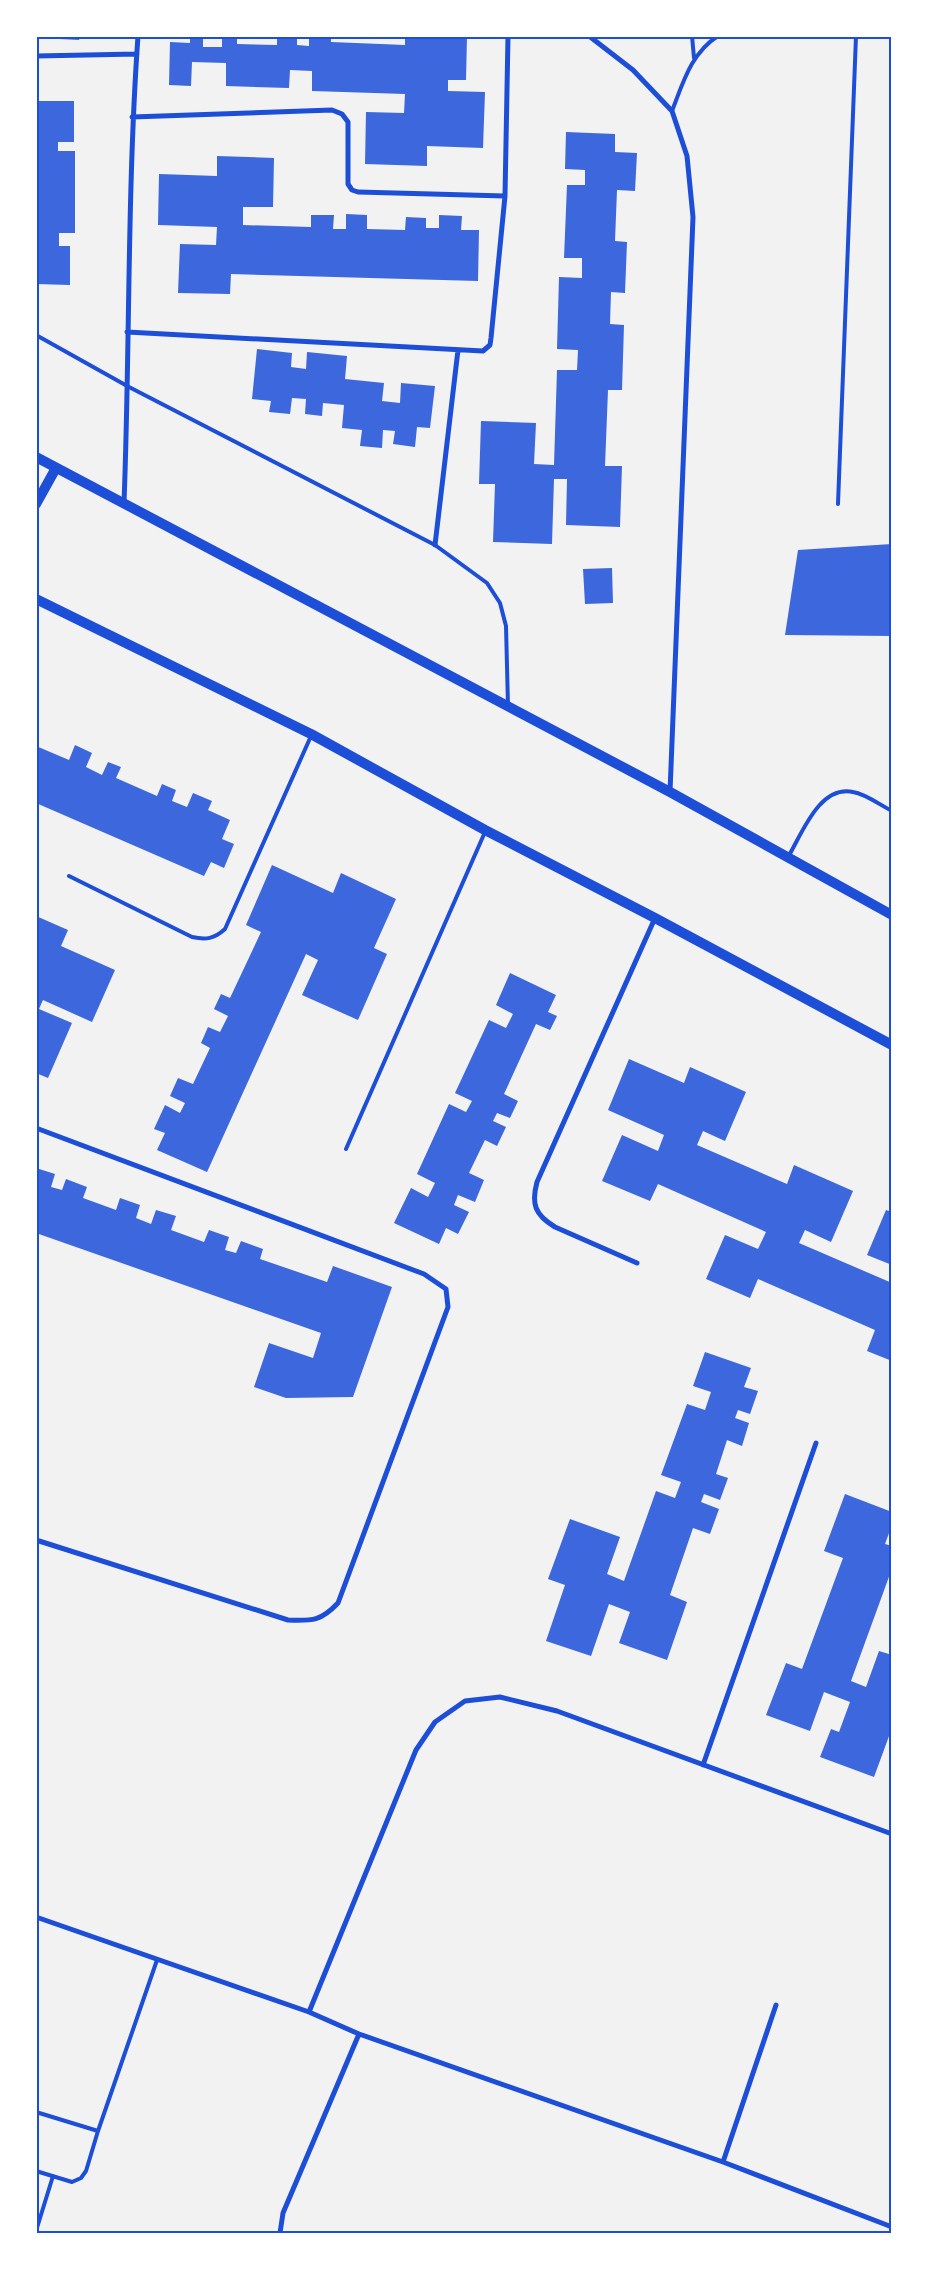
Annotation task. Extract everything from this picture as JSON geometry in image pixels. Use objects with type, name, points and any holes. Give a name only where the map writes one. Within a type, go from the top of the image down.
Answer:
[{"type":"main road","points":[[36,457],[670,792],[892,915]]},
{"type":"main road","points":[[36,504],[56,468]]},
{"type":"main road","points":[[36,599],[311,734],[486,830],[892,1045]]},
{"type":"street","points":[[124,504],[129,387],[128,332],[132,116],[138,36]]},
{"type":"street","points":[[128,332],[483,351],[490,345],[505,196],[508,36]]},
{"type":"street","points":[[589,36],[633,70],[672,111],[687,156],[693,216],[670,792]]},
{"type":"street","points":[[36,56],[137,54]]},
{"type":"street","points":[[132,116],[332,110],[342,114],[348,122],[348,184],[352,190],[358,192],[505,196]]},
{"type":"street","points":[[435,546],[458,350]]},
{"type":"street","points":[[637,1263],[543,1220],[536,1209],[533,1195],[541,1173],[655,918]]},
{"type":"street","points":[[36,1128],[424,1274],[446,1289],[448,1307],[338,1603],[327,1615],[312,1621],[288,1620],[36,1540]]},
{"type":"street","points":[[703,1765],[816,1443]]},
{"type":"street","points":[[309,2012],[416,1750],[435,1722],[465,1701],[500,1697],[557,1710],[892,1834]]},
{"type":"street","points":[[36,1917],[309,2012],[359,2034],[723,2162],[892,2227]]},
{"type":"street","points":[[723,2162],[776,2005]]},
{"type":"street","points":[[280,2233],[282,2213],[359,2034]]},
{"type":"lane","points":[[692,36],[694,58]]},
{"type":"lane","points":[[672,111],[694,58],[710,41],[718,36]]},
{"type":"lane","points":[[838,504],[856,36]]},
{"type":"lane","points":[[36,335],[129,387],[435,546],[487,583],[500,603],[506,626],[508,708]]},
{"type":"lane","points":[[69,876],[192,937],[204,940],[216,937],[225,929],[311,734]]},
{"type":"lane","points":[[788,857],[817,808],[832,795],[841,791],[854,792],[892,812]]},
{"type":"lane","points":[[346,1149],[486,830]]},
{"type":"lane","points":[[36,2170],[72,2182],[81,2178],[86,2171],[157,1960]]},
{"type":"lane","points":[[36,2112],[98,2131]]},
{"type":"lane","points":[[36,2231],[53,2176]]},
{"type":"building","points":[[40,36],[80,36],[79,40],[40,38]]},
{"type":"building","points":[[190,36],[203,36],[203,47],[222,47],[222,36],[237,36],[237,44],[277,45],[277,36],[297,36],[297,45],[309,46],[309,36],[331,36],[331,42],[405,45],[405,36],[467,36],[466,80],[448,80],[448,91],[485,92],[483,148],[427,146],[427,166],[365,164],[366,112],[404,113],[405,94],[312,91],[312,71],[290,70],[289,88],[226,86],[226,63],[192,62],[191,86],[169,85],[170,42],[190,43]]},
{"type":"building","points":[[36,101],[74,101],[74,142],[58,142],[58,151],[75,151],[75,233],[59,233],[59,246],[70,246],[70,285],[36,284]]},
{"type":"building","points":[[566,132],[615,134],[615,152],[637,153],[635,191],[617,190],[615,241],[627,242],[625,293],[611,292],[610,324],[624,325],[622,390],[608,390],[605,466],[622,466],[620,527],[566,525],[567,479],[554,479],[552,544],[493,542],[495,484],[479,484],[481,421],[536,423],[534,464],[554,465],[557,370],[577,370],[578,350],[557,349],[559,277],[582,278],[582,258],[564,258],[567,185],[585,185],[585,170],[565,169]]},
{"type":"building","points":[[217,156],[274,158],[273,207],[243,207],[243,225],[311,227],[311,215],[334,215],[333,229],[346,229],[346,214],[367,215],[367,229],[405,230],[406,217],[426,218],[426,228],[439,228],[439,215],[462,216],[461,230],[479,230],[478,281],[231,274],[230,294],[178,293],[180,244],[216,245],[217,227],[158,225],[159,174],[217,176]]},
{"type":"building","points":[[257,349],[292,353],[291,367],[306,369],[307,352],[347,356],[345,379],[384,383],[382,401],[400,403],[401,383],[435,386],[430,428],[417,427],[415,447],[393,444],[395,431],[383,430],[382,448],[360,446],[362,430],[342,428],[344,405],[323,403],[322,416],[305,414],[306,399],[292,398],[290,414],[269,412],[271,401],[252,399]]},
{"type":"building","points":[[892,544],[892,636],[785,635],[798,550]]},
{"type":"building","points":[[612,568],[613,603],[585,604],[583,569]]},
{"type":"building","points":[[75,745],[92,753],[86,767],[102,775],[108,762],[121,767],[116,778],[157,796],[162,784],[176,790],[172,801],[187,807],[193,793],[212,801],[208,810],[230,820],[222,839],[234,844],[224,868],[211,862],[204,876],[36,803],[36,746],[69,760]]},
{"type":"building","points":[[272,865],[333,893],[341,873],[396,899],[374,948],[387,954],[358,1020],[302,995],[318,960],[306,954],[207,1172],[157,1150],[165,1133],[154,1129],[165,1105],[180,1113],[185,1103],[170,1096],[178,1078],[193,1084],[210,1048],[201,1043],[208,1027],[220,1032],[228,1016],[214,1009],[221,994],[230,998],[261,932],[246,925]]},
{"type":"building","points":[[36,916],[68,930],[61,946],[115,970],[92,1022],[43,1000],[39,1009],[72,1023],[48,1078],[36,1073]]},
{"type":"building","points":[[510,973],[556,995],[548,1012],[557,1016],[550,1030],[536,1024],[504,1094],[518,1101],[510,1118],[497,1113],[493,1121],[506,1127],[497,1146],[485,1140],[469,1173],[484,1180],[475,1202],[458,1195],[454,1205],[469,1212],[458,1234],[446,1228],[439,1244],[394,1223],[411,1188],[428,1197],[435,1183],[417,1174],[449,1104],[466,1112],[472,1101],[455,1093],[489,1020],[506,1028],[513,1014],[496,1005]]},
{"type":"building","points":[[629,1059],[684,1083],[690,1067],[746,1092],[725,1141],[703,1131],[697,1145],[787,1184],[794,1165],[853,1191],[831,1242],[805,1230],[799,1243],[892,1283],[892,1361],[867,1351],[875,1330],[758,1279],[750,1298],[706,1279],[725,1235],[758,1249],[766,1232],[658,1184],[650,1201],[602,1181],[622,1135],[658,1151],[664,1135],[608,1110]]},
{"type":"building","points":[[36,1168],[55,1174],[51,1187],[62,1190],[66,1179],[87,1187],[83,1198],[116,1210],[120,1198],[140,1205],[136,1218],[151,1224],[156,1210],[176,1216],[171,1230],[204,1242],[209,1230],[229,1237],[225,1250],[236,1253],[241,1241],[263,1249],[260,1259],[327,1282],[333,1266],[392,1287],[353,1397],[286,1398],[254,1387],[269,1343],[313,1358],[321,1333],[36,1233]]},
{"type":"building","points":[[886,1210],[892,1212],[892,1265],[867,1255]]},
{"type":"building","points":[[705,1352],[751,1368],[744,1387],[758,1391],[750,1414],[738,1410],[735,1418],[749,1423],[742,1446],[727,1440],[716,1474],[728,1478],[720,1500],[704,1494],[701,1502],[719,1509],[710,1534],[693,1528],[670,1595],[687,1602],[667,1660],[619,1643],[630,1612],[609,1604],[591,1656],[546,1641],[565,1585],[548,1579],[570,1519],[620,1537],[607,1574],[624,1581],[656,1491],[675,1498],[681,1482],[661,1475],[687,1404],[705,1410],[711,1392],[693,1386]]},
{"type":"building","points":[[845,1494],[892,1512],[892,1525],[885,1544],[892,1546],[892,1574],[890,1574],[851,1681],[866,1687],[879,1651],[892,1655],[892,1728],[874,1777],[820,1757],[831,1729],[839,1732],[850,1702],[824,1692],[810,1731],[766,1715],[786,1663],[802,1669],[843,1558],[824,1551]]}]
